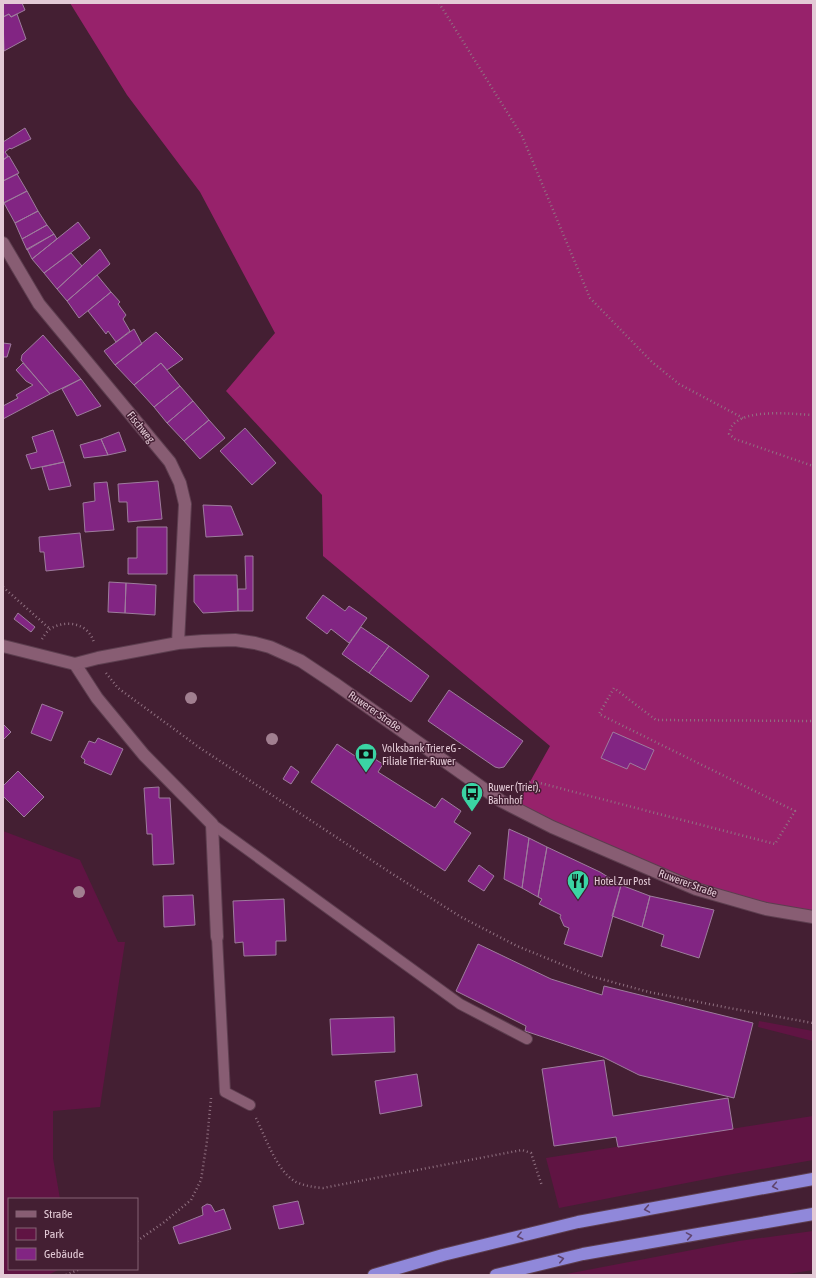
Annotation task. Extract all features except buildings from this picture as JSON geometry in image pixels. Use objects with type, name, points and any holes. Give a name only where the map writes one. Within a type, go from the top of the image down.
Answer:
[{"type":"highway","points":[[374,1275],[443,1254],[578,1222],[813,1179]]},
{"type":"highway","points":[[496,1275],[583,1254],[813,1214]]},
{"type":"main road","name":"Fischweg","points":[[3,243],[39,304],[170,462],[180,483],[185,504],[178,643]]},
{"type":"main road","name":"Ruwerer Straße","points":[[3,646],[75,664],[98,658],[178,643],[235,640],[270,647],[301,661],[501,801],[552,827],[696,888],[766,909],[813,917]]},
{"type":"main road","points":[[75,664],[97,698],[144,755],[212,824],[217,937]]},
{"type":"lane","points":[[212,824],[460,1004],[527,1039]]},
{"type":"lane","points":[[217,937],[225,1092],[250,1105]]},
{"type":"path","points":[[439,3],[522,136],[590,298],[652,362],[679,384],[743,418]]},
{"type":"path","points":[[813,415],[757,414],[743,418],[732,426],[729,434],[735,439],[813,466]]},
{"type":"path","points":[[3,587],[50,629]]},
{"type":"path","points":[[118,688],[200,748],[391,873],[461,917],[517,946],[590,976],[641,990],[813,1023]]},
{"type":"path","points":[[501,801],[517,787],[532,781],[775,844],[794,812],[599,714],[614,688],[656,720],[813,721]]},
{"type":"path","points":[[138,1240],[163,1223],[191,1200],[201,1180],[207,1141],[210,1098],[224,1078]]},
{"type":"path","points":[[250,1105],[274,1155],[283,1170],[294,1181],[310,1187],[323,1188],[522,1150],[531,1153],[542,1186]]},
{"type":"path","points":[[66,1275],[78,1270]]},
{"type":"green space","points":[[3,831],[80,860],[118,942],[125,942],[100,1107],[53,1111],[53,1158],[60,1198],[8,1198],[8,1270],[58,1270],[48,1275],[3,1275]]},
{"type":"green space","points":[[759,1021],[813,1031],[813,1041],[758,1027]]},
{"type":"green space","points":[[813,1116],[813,1160],[559,1208],[546,1158]]},
{"type":"green space","points":[[813,1231],[813,1270],[782,1275],[561,1275],[739,1241]]},
{"type":"shaded area","points":[[70,3],[813,3],[813,916],[698,889],[517,805],[550,746],[323,556],[322,495],[226,391],[275,333],[200,192],[127,95]]},
{"type":"place","name":"Volksbank Trier eG - Filiale Trier-Ruwer","points":[[366,774]]},
{"type":"place","name":"Ruwer (Trier), Bahnhof","points":[[472,812]]},
{"type":"place","name":"Hotel Zur Post","points":[[578,900]]}]
